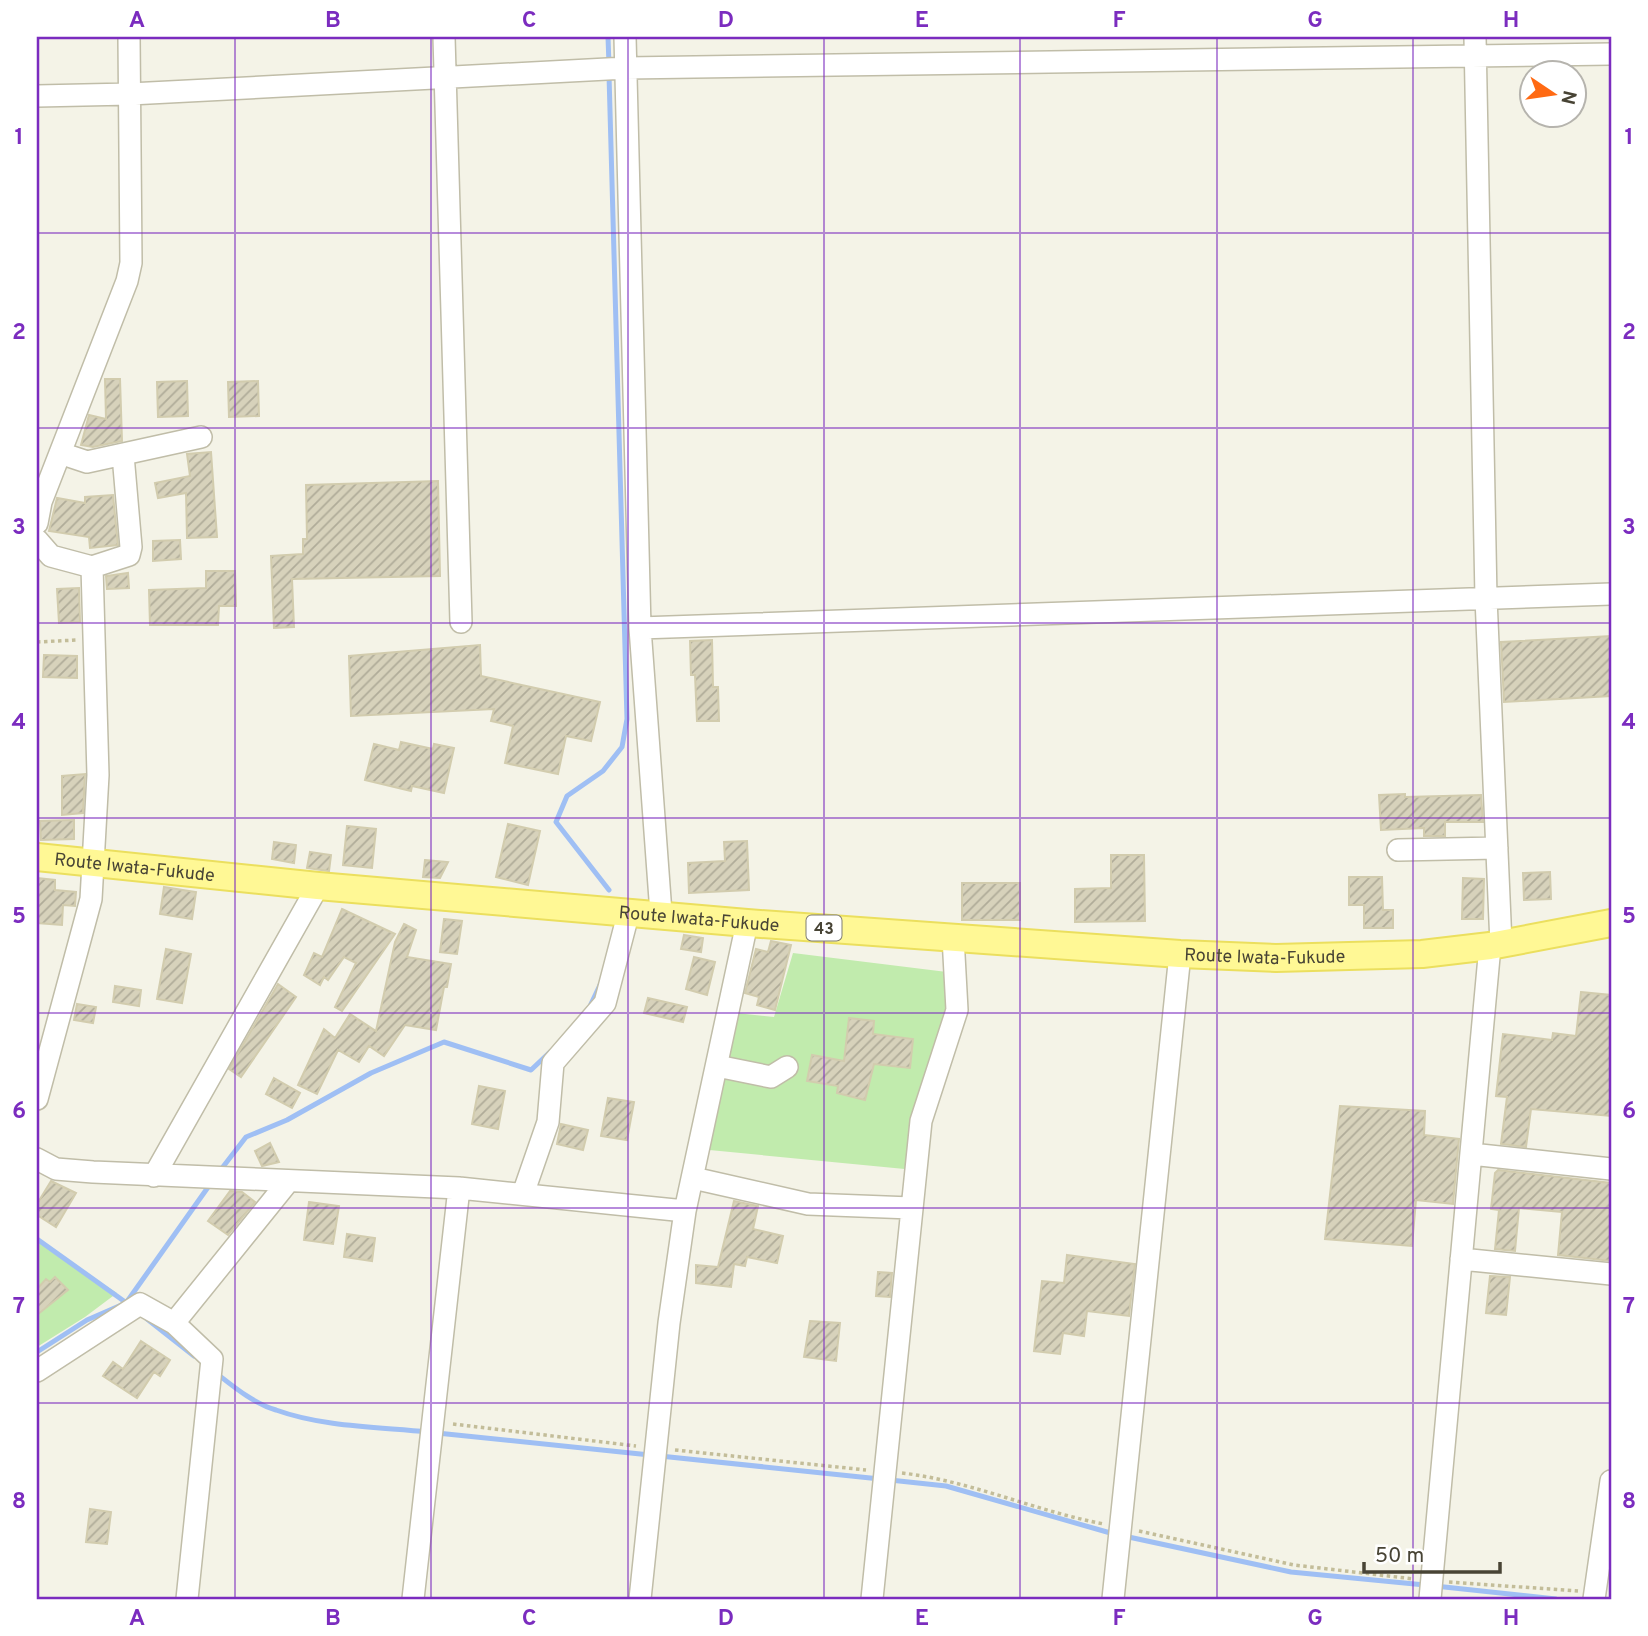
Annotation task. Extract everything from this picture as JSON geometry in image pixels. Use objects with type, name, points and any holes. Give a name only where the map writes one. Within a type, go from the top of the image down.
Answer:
[{"type":"main road","name":"Route Iwata-Fukude","points":[[37,857],[93,860],[318,886],[662,913],[747,923],[1180,954],[1346,957],[1422,954],[1495,945],[1611,923]]},
{"type":"street","points":[[37,523],[60,453],[127,281],[131,263],[128,37]]},
{"type":"street","points":[[443,37],[461,622]]},
{"type":"street","points":[[625,37],[639,628],[662,913]]},
{"type":"street","points":[[37,96],[130,94],[626,68],[1476,47],[1611,54]]},
{"type":"street","points":[[1430,1591],[1471,1154],[1495,945],[1497,848],[1486,598],[1476,47]]},
{"type":"street","points":[[60,453],[88,462],[201,437]]},
{"type":"street","points":[[37,540],[51,556],[92,567],[129,555],[123,455]]},
{"type":"street","points":[[37,1099],[91,899],[98,775],[92,567]]},
{"type":"street","points":[[639,628],[1611,594]]},
{"type":"street","points":[[1398,850],[1497,848]]},
{"type":"street","points":[[154,1176],[318,886]]},
{"type":"street","points":[[523,1194],[548,1122],[554,1063],[606,1003],[629,911]]},
{"type":"street","points":[[640,1599],[669,1323],[685,1211],[747,923]]},
{"type":"street","points":[[872,1599],[921,1121],[957,1010],[953,937]]},
{"type":"street","points":[[1114,1599],[1180,954]]},
{"type":"street","points":[[717,1066],[771,1077],[787,1067]]},
{"type":"street","points":[[1471,1154],[1611,1169]]},
{"type":"street","points":[[37,1159],[56,1169],[287,1183],[458,1188],[685,1211]]},
{"type":"street","points":[[693,1178],[808,1204],[911,1208]]},
{"type":"street","points":[[174,1323],[287,1183]]},
{"type":"street","points":[[413,1599],[458,1188]]},
{"type":"street","points":[[1461,1259],[1611,1274]]},
{"type":"street","points":[[37,1371],[133,1309],[174,1323],[211,1367],[187,1599]]},
{"type":"street","points":[[1595,1596],[1611,1481]]},
{"type":"path","points":[[37,642],[96,638]]},
{"type":"path","points":[[432,1431],[884,1479],[947,1479],[1119,1535],[1430,1591],[1595,1596]]},
{"type":"green space","points":[[793,953],[955,973],[915,1170],[699,1149],[736,1013],[774,1017]]},
{"type":"green space","points":[[37,1241],[117,1293],[37,1347]]},
{"type":"building","points":[[105,379],[120,379],[122,441],[93,447],[81,445],[89,415],[106,419]]},
{"type":"building","points":[[187,381],[188,416],[158,417],[157,382]]},
{"type":"building","points":[[258,381],[259,416],[229,417],[228,382]]},
{"type":"building","points":[[211,452],[217,537],[187,538],[186,493],[158,498],[155,483],[190,476],[187,454]]},
{"type":"building","points":[[438,481],[440,576],[292,579],[294,627],[274,628],[271,556],[303,554],[303,539],[307,539],[306,485]]},
{"type":"building","points":[[113,495],[118,545],[90,548],[89,537],[49,531],[57,498],[85,503],[85,497]]},
{"type":"building","points":[[180,540],[181,559],[153,561],[153,541]]},
{"type":"building","points":[[206,571],[235,571],[236,606],[219,606],[218,625],[150,625],[149,590],[206,588]]},
{"type":"building","points":[[128,573],[129,588],[107,589],[106,576]]},
{"type":"building","points":[[79,588],[80,622],[59,623],[57,589]]},
{"type":"building","points":[[1611,636],[1611,696],[1504,702],[1501,642]]},
{"type":"building","points":[[712,640],[713,687],[718,687],[719,721],[697,721],[690,641]]},
{"type":"building","points":[[480,645],[481,676],[600,702],[591,741],[566,736],[558,774],[505,763],[513,726],[491,721],[494,709],[351,716],[349,656]]},
{"type":"building","points":[[44,655],[77,656],[77,678],[43,677]]},
{"type":"building","points":[[401,742],[433,749],[434,744],[454,748],[444,793],[412,786],[411,791],[365,780],[374,744],[399,750]]},
{"type":"building","points":[[85,774],[83,813],[62,815],[62,776]]},
{"type":"building","points":[[1405,794],[1405,797],[1481,795],[1483,822],[1445,822],[1445,836],[1424,836],[1424,828],[1381,830],[1379,795]]},
{"type":"building","points":[[74,820],[74,839],[41,840],[40,821]]},
{"type":"building","points":[[508,824],[540,831],[528,885],[496,877]]},
{"type":"building","points":[[347,826],[376,829],[372,868],[343,865]]},
{"type":"building","points":[[747,841],[749,890],[689,893],[688,863],[725,861],[724,842]]},
{"type":"building","points":[[274,842],[296,845],[294,863],[272,859]]},
{"type":"building","points":[[310,852],[331,855],[329,871],[307,868]]},
{"type":"building","points":[[1111,855],[1144,855],[1145,921],[1075,922],[1075,889],[1111,888]]},
{"type":"building","points":[[425,860],[448,862],[440,878],[423,877]]},
{"type":"building","points":[[1550,872],[1551,899],[1524,900],[1523,873]]},
{"type":"building","points":[[1349,877],[1382,877],[1383,910],[1393,910],[1393,928],[1364,928],[1364,905],[1349,905]]},
{"type":"building","points":[[37,878],[55,880],[55,890],[76,892],[75,906],[63,905],[62,925],[37,923]]},
{"type":"building","points":[[1463,878],[1484,879],[1483,919],[1462,919]]},
{"type":"building","points":[[962,883],[1020,883],[1020,920],[962,920]]},
{"type":"building","points":[[164,887],[196,892],[192,919],[160,914]]},
{"type":"building","points":[[342,909],[395,934],[342,1011],[335,1007],[356,963],[344,957],[328,980],[324,977],[320,985],[304,975],[314,953],[322,957]]},
{"type":"building","points":[[444,919],[462,921],[457,954],[440,952]]},
{"type":"building","points":[[404,924],[416,930],[407,957],[451,964],[436,1030],[405,1025],[384,1056],[369,1046],[359,1062],[338,1050],[317,1094],[298,1085],[324,1029],[335,1038],[350,1014],[376,1031],[395,942]]},
{"type":"building","points":[[684,935],[703,938],[701,952],[681,949]]},
{"type":"building","points":[[771,941],[791,945],[775,1010],[757,1005],[759,997],[745,993],[756,949],[768,952]]},
{"type":"building","points":[[166,949],[191,954],[182,1003],[157,999]]},
{"type":"building","points":[[694,957],[715,962],[707,995],[686,989]]},
{"type":"building","points":[[278,984],[296,997],[241,1077],[229,1069]]},
{"type":"building","points":[[115,986],[141,990],[139,1006],[113,1002]]},
{"type":"building","points":[[1581,992],[1611,995],[1611,1116],[1531,1109],[1526,1147],[1501,1144],[1507,1097],[1496,1096],[1503,1034],[1552,1040],[1553,1033],[1576,1036]]},
{"type":"building","points":[[648,998],[687,1007],[683,1022],[644,1013]]},
{"type":"building","points":[[77,1004],[96,1007],[93,1023],[74,1020]]},
{"type":"building","points":[[849,1018],[874,1021],[873,1034],[913,1039],[910,1068],[874,1064],[865,1100],[837,1093],[838,1086],[807,1081],[812,1055],[844,1061]]},
{"type":"building","points":[[274,1078],[300,1093],[292,1108],[266,1094]]},
{"type":"building","points":[[479,1086],[505,1091],[498,1129],[472,1124]]},
{"type":"building","points":[[608,1098],[634,1102],[627,1140],[601,1136]]},
{"type":"building","points":[[1340,1106],[1425,1111],[1424,1135],[1459,1139],[1453,1204],[1416,1200],[1412,1246],[1325,1239]]},
{"type":"building","points":[[561,1124],[588,1130],[583,1150],[557,1144]]},
{"type":"building","points":[[270,1143],[279,1162],[262,1166],[255,1151]]},
{"type":"building","points":[[1498,1170],[1611,1183],[1611,1261],[1558,1255],[1562,1212],[1519,1208],[1515,1251],[1495,1249],[1499,1210],[1491,1209],[1495,1173]]},
{"type":"building","points":[[51,1181],[76,1193],[56,1227],[37,1215],[37,1204]]},
{"type":"building","points":[[230,1191],[242,1192],[255,1202],[228,1235],[208,1221]]},
{"type":"building","points":[[734,1201],[758,1206],[753,1229],[783,1236],[777,1263],[747,1257],[745,1266],[734,1264],[731,1287],[696,1283],[696,1265],[718,1267]]},
{"type":"building","points":[[309,1202],[339,1206],[333,1244],[304,1240]]},
{"type":"building","points":[[347,1234],[375,1238],[372,1261],[344,1257]]},
{"type":"building","points":[[1067,1255],[1135,1264],[1129,1316],[1087,1311],[1084,1336],[1063,1333],[1060,1354],[1034,1351],[1042,1281],[1064,1283]]},
{"type":"building","points":[[878,1272],[892,1273],[890,1297],[876,1296]]},
{"type":"building","points":[[1490,1276],[1510,1277],[1506,1315],[1486,1313]]},
{"type":"building","points":[[55,1277],[68,1290],[37,1315],[37,1289],[46,1279],[50,1282]]},
{"type":"building","points":[[810,1321],[840,1323],[836,1361],[804,1357]]},
{"type":"building","points":[[141,1341],[170,1360],[160,1376],[154,1372],[137,1398],[103,1376],[113,1362],[123,1369]]},
{"type":"building","points":[[90,1509],[111,1512],[107,1544],[86,1542]]},
{"type":"waterway","points":[[608,37],[609,65]]},
{"type":"waterway","points":[[609,75],[627,719],[622,747],[603,771],[567,796],[556,822],[609,890]]},
{"type":"waterway","points":[[591,1004],[600,985]]},
{"type":"waterway","points":[[219,1172],[246,1137],[287,1120],[371,1073],[444,1042],[531,1070],[550,1052]]},
{"type":"waterway","points":[[37,1352],[87,1320],[126,1303],[211,1183]]},
{"type":"waterway","points":[[37,1239],[128,1304]]},
{"type":"waterway","points":[[147,1319],[194,1356]]},
{"type":"waterway","points":[[216,1373],[259,1403],[294,1416],[351,1426],[428,1432]]},
{"type":"waterway","points":[[437,1433],[650,1455]]},
{"type":"waterway","points":[[660,1456],[880,1479]]},
{"type":"waterway","points":[[890,1480],[946,1486],[1114,1534]]},
{"type":"waterway","points":[[1124,1536],[1291,1572],[1425,1585]]},
{"type":"waterway","points":[[1435,1586],[1556,1599]]}]
